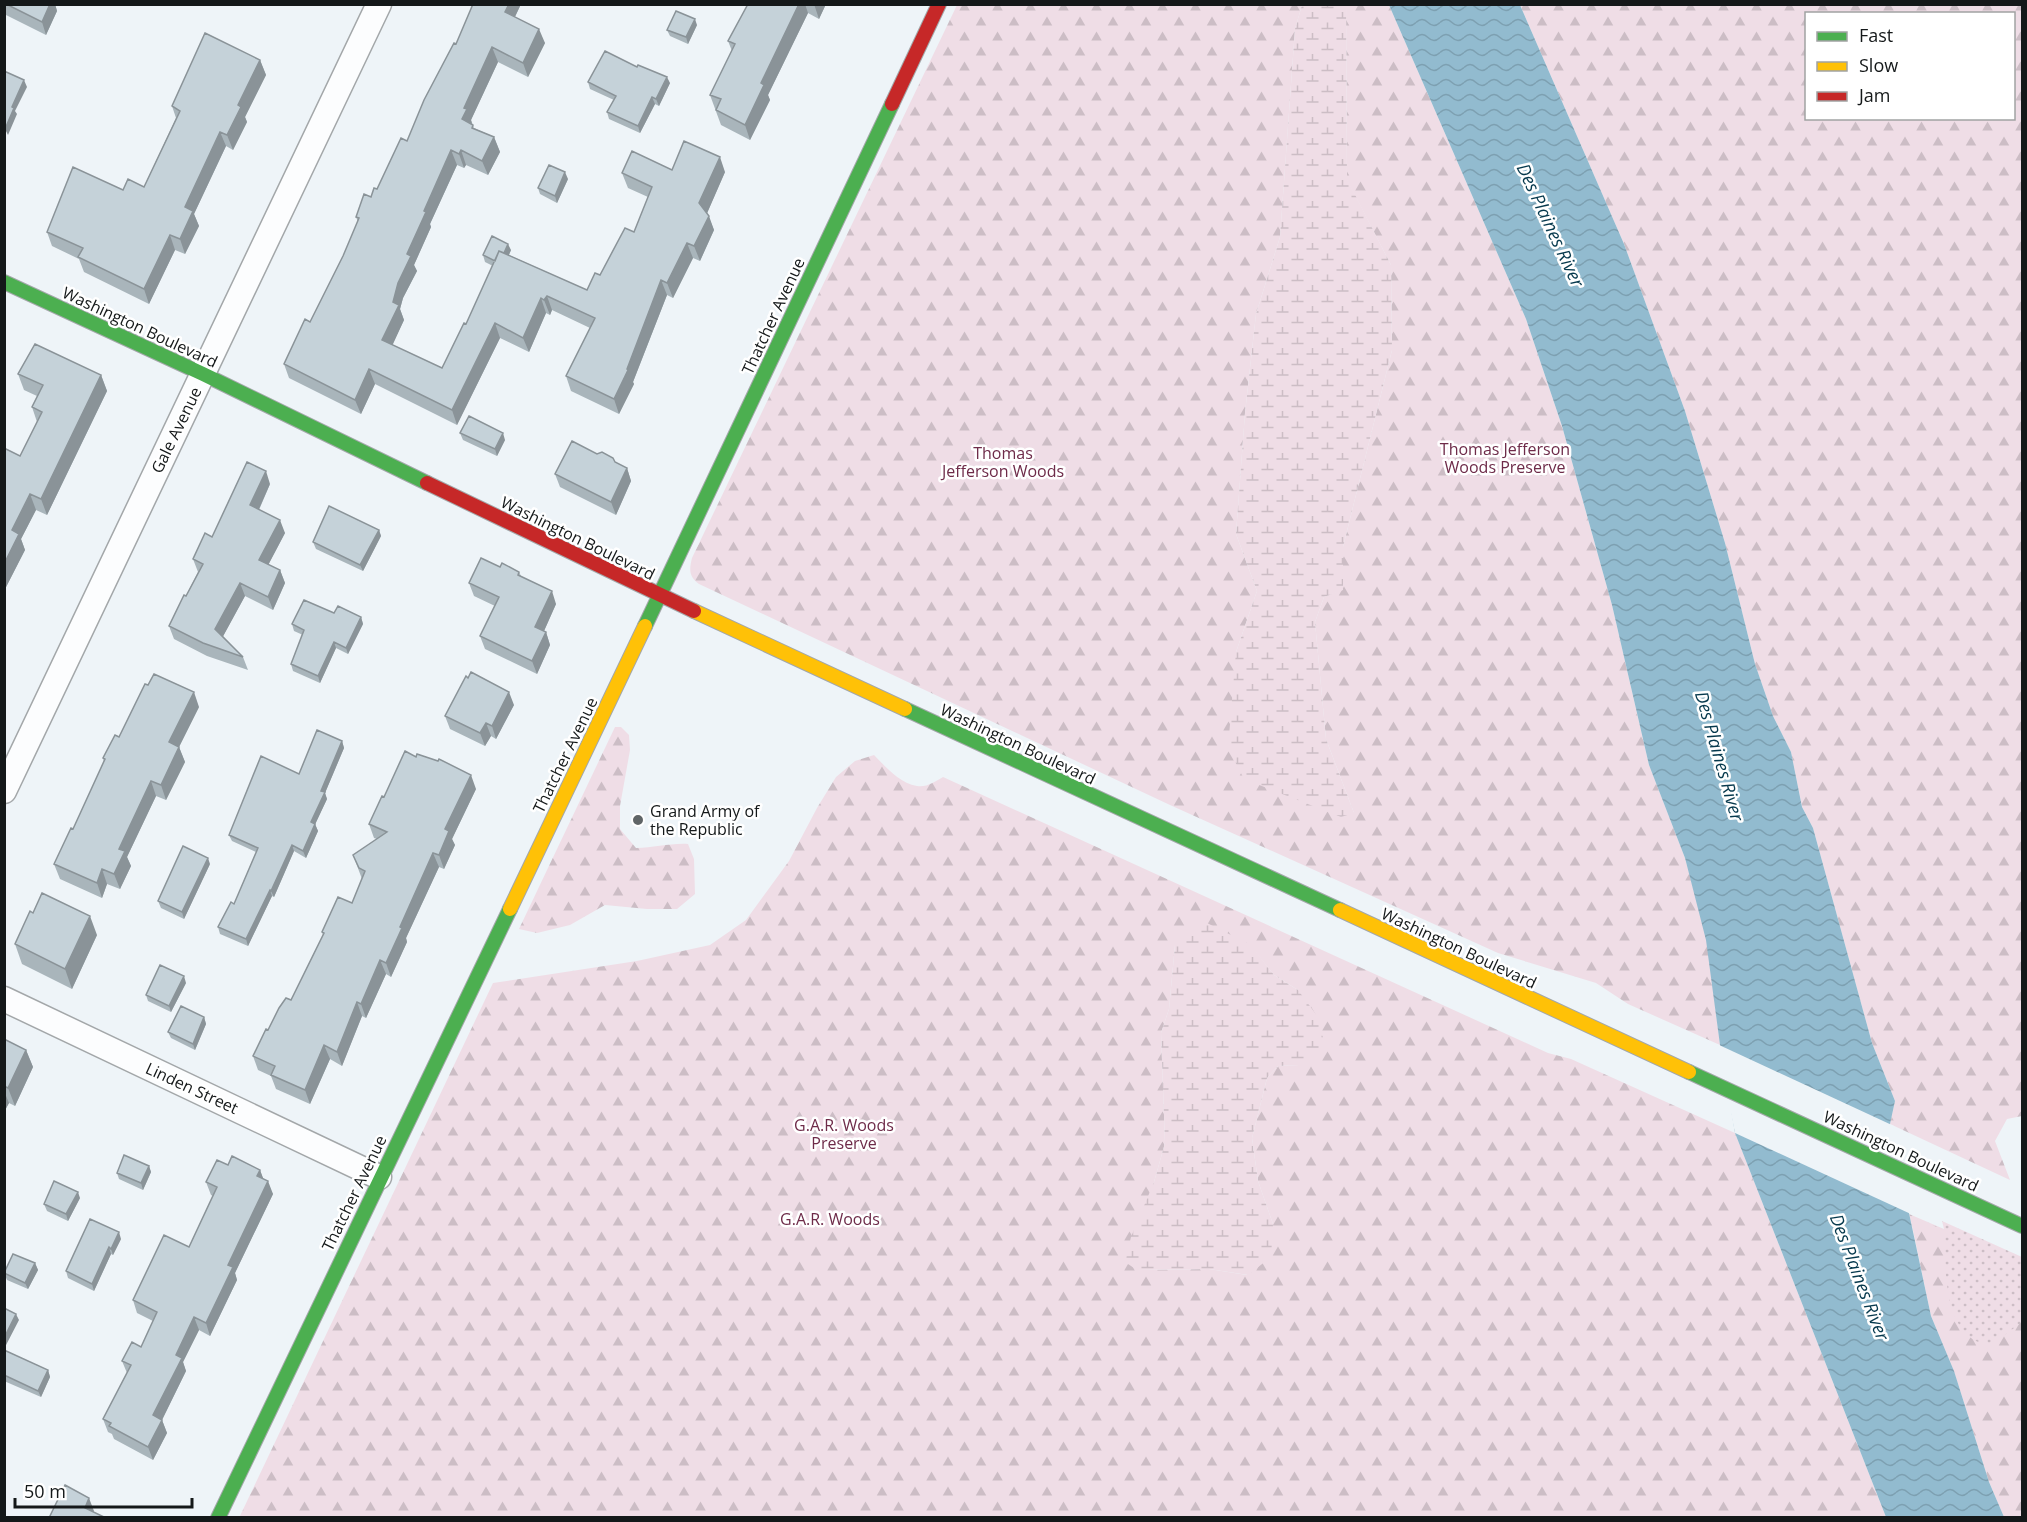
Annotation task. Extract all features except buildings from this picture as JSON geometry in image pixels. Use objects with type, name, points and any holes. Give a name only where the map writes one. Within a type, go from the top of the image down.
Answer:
[{"type":"street","name":"Gale Avenue","points":[[4,791],[379,4]]},
{"type":"street","name":"Thatcher Avenue","points":[[218,1518],[939,4]]},
{"type":"street","name":"Washington Boulevard","points":[[4,282],[203,374],[659,595],[2022,1226]]},
{"type":"street","name":"Linden Street","points":[[4,999],[379,1178]]},
{"type":"green space","name":"Thomas Jefferson Woods","points":[[957,5],[1302,5],[1295,29],[1280,237],[1256,314],[1245,413],[1236,534],[1257,591],[1236,652],[1354,813],[1326,739],[1315,622],[1324,597],[1343,589],[1343,547],[1392,350],[1391,265],[1347,180],[1346,5],[1389,5],[1526,319],[1562,426],[1612,605],[1649,765],[1685,858],[1707,940],[1720,1045],[1628,1004],[1596,983],[1498,953],[1170,805],[699,584],[693,579],[690,570],[692,558]]},
{"type":"green space","points":[[1302,5],[1346,5],[1347,179],[1391,265],[1392,350],[1343,547],[1343,590],[1324,597],[1315,622],[1326,739],[1354,813],[1341,817],[1244,779],[1228,748],[1236,652],[1257,591],[1236,534],[1245,413],[1256,314],[1280,237],[1295,29]]},
{"type":"green space","points":[[1520,5],[2022,5],[2022,1116],[2007,1119],[1995,1141],[2010,1180],[1890,1124],[1895,1101],[1872,1043],[1813,828],[1802,807],[1791,752],[1773,716],[1755,664],[1725,543],[1685,411],[1624,244]]},
{"type":"green space","points":[[615,727],[621,727],[629,735],[630,750],[620,806],[620,829],[636,848],[688,844],[694,859],[695,894],[677,909],[605,905],[570,925],[537,933],[519,929]]},
{"type":"green space","name":"G.A.R. Woods","points":[[874,755],[904,782],[917,786],[927,785],[943,777],[1548,1053],[1571,1059],[1735,1133],[1886,1517],[239,1518],[493,983],[637,961],[710,945],[746,920],[789,861],[836,777],[855,761]],"holes":[[[1175,945],[1250,945],[1274,975],[1298,990],[1299,1065],[1278,1066],[1267,1078],[1252,1138],[1258,1181],[1273,1224],[1247,1275],[1209,1269],[1137,1270],[1154,1182],[1165,1143],[1161,1033],[1169,1009]]]},
{"type":"green space","points":[[1201,920],[1251,945],[1274,975],[1298,990],[1318,1017],[1323,1038],[1316,1056],[1299,1065],[1278,1066],[1267,1078],[1252,1138],[1258,1181],[1273,1224],[1271,1257],[1248,1275],[1209,1269],[1137,1270],[1125,1262],[1131,1237],[1154,1182],[1165,1143],[1161,1033],[1169,1009],[1175,945]]},
{"type":"green space","points":[[1909,1214],[1944,1229],[1942,1221],[2022,1257],[2022,1517],[2004,1517],[1954,1371]]},
{"type":"green space","points":[[1910,1216],[1944,1230],[1948,1291],[1957,1321],[1965,1333],[1978,1342],[1994,1343],[2022,1322],[2022,1517],[2004,1517],[1989,1482],[1954,1371],[1931,1316]]},
{"type":"water","name":"Des Plaines River","points":[[1389,5],[1520,5],[1624,244],[1685,411],[1725,543],[1755,664],[1773,716],[1791,752],[1802,807],[1813,828],[1872,1043],[1895,1101],[1890,1124],[1931,1316],[1954,1371],[1989,1482],[2004,1517],[1886,1517],[1735,1133],[1706,940],[1685,858],[1649,765],[1612,605],[1562,426],[1526,319]]},
{"type":"pier","points":[[1717,1044],[1894,1126],[1913,1215],[1735,1133]]},
{"type":"traffic: fast","points":[[645,626],[892,104]]},
{"type":"traffic: fast","points":[[4,282],[203,374],[427,483]]},
{"type":"traffic: fast","points":[[905,709],[1340,910]]},
{"type":"traffic: fast","points":[[218,1518],[510,909]]},
{"type":"traffic: fast","points":[[1689,1072],[2022,1226]]},
{"type":"traffic: slow","points":[[694,611],[905,709]]},
{"type":"traffic: slow","points":[[510,909],[645,626]]},
{"type":"traffic: slow","points":[[1340,910],[1689,1072]]},
{"type":"traffic: jam","points":[[892,104],[939,4]]},
{"type":"traffic: jam","points":[[427,483],[694,611]]},
{"type":"place","name":"Grand Army of the Republic","points":[[638,820]]},
{"type":"park label","name":"Thomas Jefferson Woods Preserve","points":[[1505,458]]},
{"type":"park label","name":"G.A.R. Woods Preserve","points":[[844,1134]]}]
